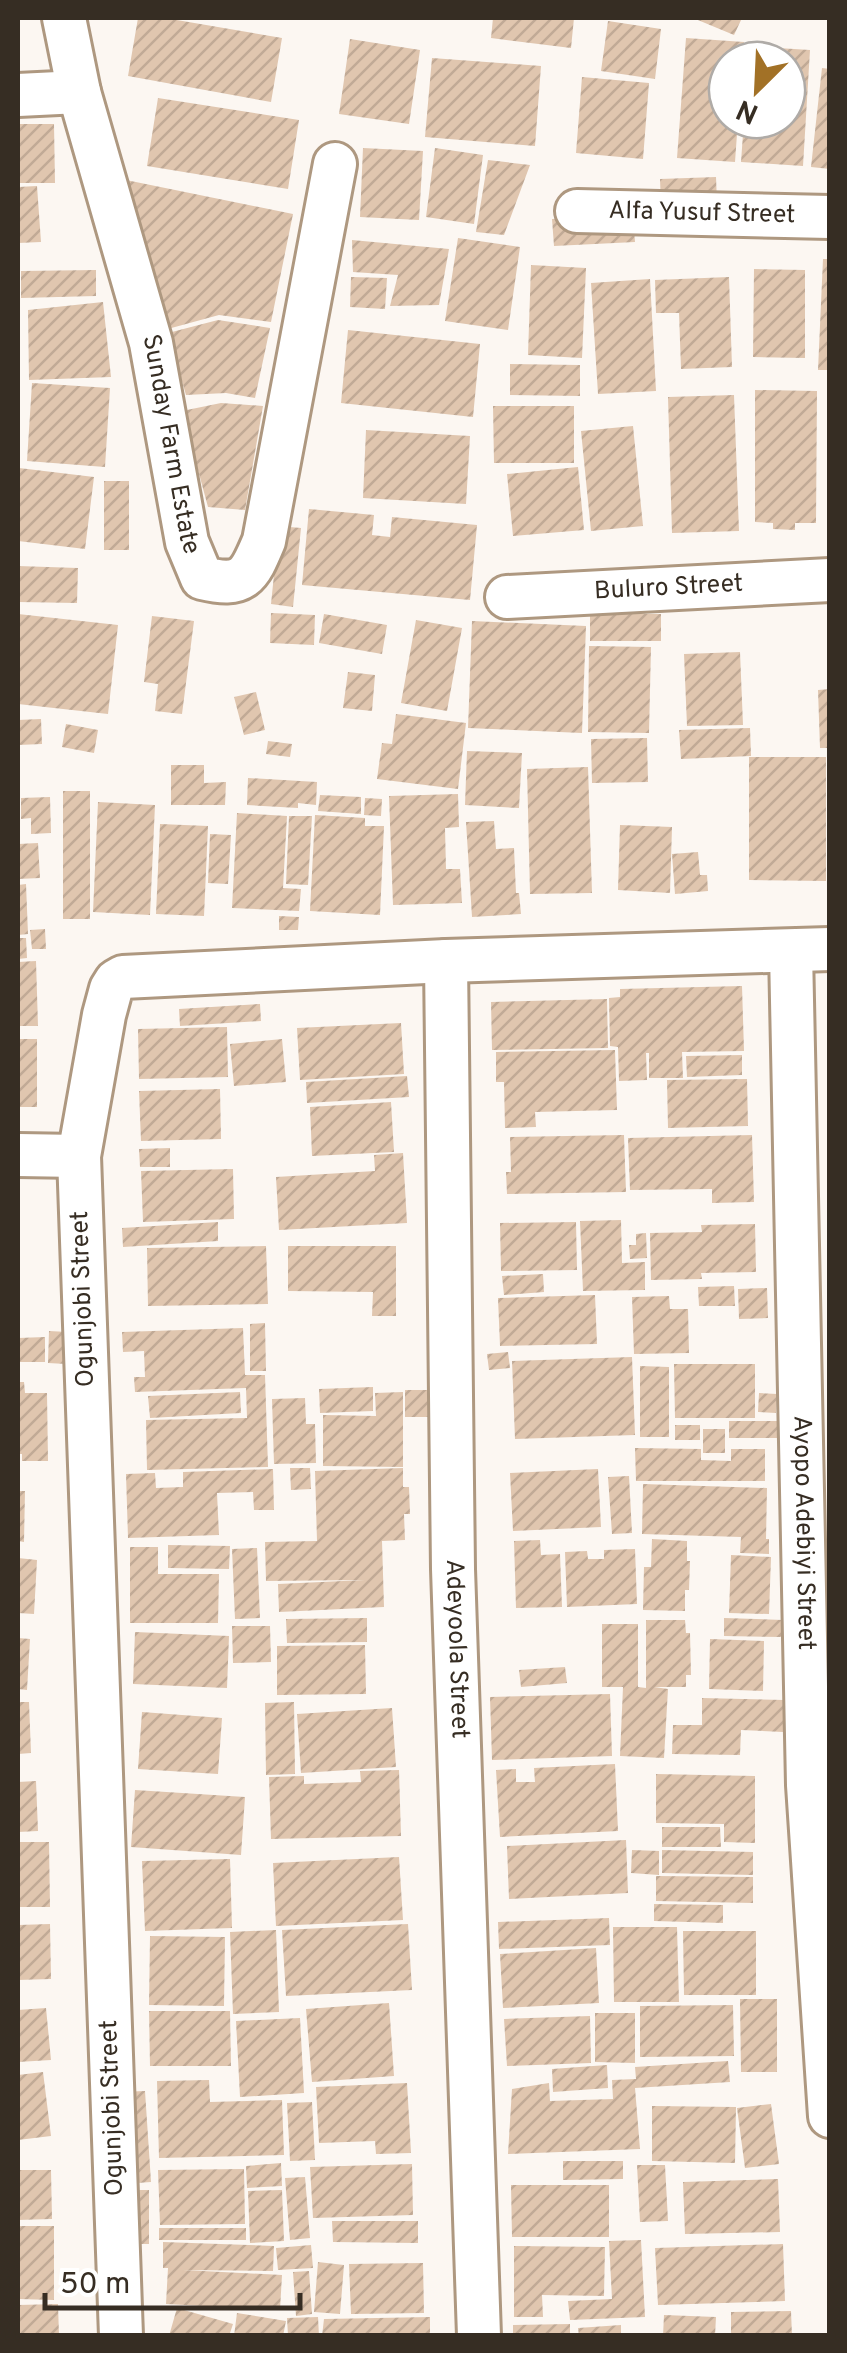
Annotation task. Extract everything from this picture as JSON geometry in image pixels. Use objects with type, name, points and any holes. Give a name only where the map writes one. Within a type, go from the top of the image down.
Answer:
[{"type":"street","points":[[18,95],[79,92],[64,18]]},
{"type":"street","name":"Sunday Farm Estate","points":[[79,92],[151,343],[187,542],[202,578],[223,583],[244,578],[254,566],[264,540],[335,164]]},
{"type":"street","name":"Alfa Yusuf Street","points":[[577,212],[830,217]]},
{"type":"street","name":"Buluro Street","points":[[507,597],[830,580]]},
{"type":"street","name":"Ogunjobi Street","points":[[121,2336],[79,1156],[112,989],[123,977],[446,961],[810,950]]},
{"type":"street","name":"Ayopo Adebiyi Street","points":[[810,950],[808,1784],[830,2116]]},
{"type":"street","name":"Adeyoola Street","points":[[446,961],[453,1569],[479,2336]]},
{"type":"street","points":[[18,1155],[79,1156]]},
{"type":"building","points":[[138,18],[165,18],[282,38],[271,102],[128,76]]},
{"type":"building","points":[[493,18],[574,18],[571,48],[491,38]]},
{"type":"building","points":[[693,18],[742,18],[734,35]]},
{"type":"building","points":[[608,21],[661,29],[655,79],[601,71]]},
{"type":"building","points":[[686,38],[715,40],[707,40],[707,140],[737,140],[735,162],[677,158]]},
{"type":"building","points":[[350,39],[420,50],[409,124],[339,114]]},
{"type":"building","points":[[807,50],[810,50],[807,100]]},
{"type":"building","points":[[432,58],[541,66],[535,146],[425,137]]},
{"type":"building","points":[[822,68],[830,69],[830,169],[811,167]]},
{"type":"building","points":[[582,77],[649,83],[643,159],[576,153]]},
{"type":"building","points":[[158,98],[299,120],[288,189],[147,166]]},
{"type":"building","points":[[18,124],[54,124],[55,183],[18,183]]},
{"type":"building","points":[[743,140],[805,140],[803,166],[741,162]]},
{"type":"building","points":[[363,148],[423,151],[419,220],[360,217]]},
{"type":"building","points":[[435,148],[483,155],[474,224],[426,217]]},
{"type":"building","points":[[488,160],[530,165],[504,235],[476,232]]},
{"type":"building","points":[[716,177],[717,202],[661,205],[660,179]]},
{"type":"building","points":[[126,180],[293,214],[271,322],[219,315],[164,330]]},
{"type":"building","points":[[37,186],[41,242],[18,243],[18,187]]},
{"type":"building","points":[[633,216],[635,242],[554,246],[552,219]]},
{"type":"building","points":[[458,238],[520,247],[508,330],[445,321]]},
{"type":"building","points":[[352,240],[449,249],[439,305],[390,306],[398,275],[353,272]]},
{"type":"building","points":[[823,259],[830,259],[830,370],[818,370]]},
{"type":"building","points":[[531,265],[586,268],[582,358],[528,355]]},
{"type":"building","points":[[754,269],[805,270],[805,358],[753,357]]},
{"type":"building","points":[[96,270],[96,296],[21,298],[21,271]]},
{"type":"building","points":[[351,277],[387,278],[385,309],[350,307]]},
{"type":"building","points":[[729,277],[732,367],[681,369],[679,313],[656,313],[655,280]]},
{"type":"building","points":[[650,279],[656,391],[598,394],[591,283]]},
{"type":"building","points":[[103,302],[111,377],[29,380],[28,310]]},
{"type":"building","points":[[218,320],[270,328],[255,398],[226,393],[186,395],[168,333]]},
{"type":"building","points":[[348,330],[480,344],[473,417],[341,403]]},
{"type":"building","points":[[510,364],[580,365],[580,396],[510,395]]},
{"type":"building","points":[[32,383],[110,388],[105,467],[27,461]]},
{"type":"building","points":[[755,390],[817,391],[816,523],[795,523],[795,530],[773,529],[773,523],[755,522]]},
{"type":"building","points":[[734,395],[739,531],[672,533],[668,397]]},
{"type":"building","points":[[221,403],[263,406],[245,510],[208,507],[182,411]]},
{"type":"building","points":[[493,406],[574,406],[574,463],[494,463]]},
{"type":"building","points":[[633,426],[643,526],[591,531],[581,431]]},
{"type":"building","points":[[366,430],[470,436],[466,504],[363,498]]},
{"type":"building","points":[[578,467],[584,530],[513,536],[507,474]]},
{"type":"building","points":[[19,468],[94,477],[85,549],[18,541]]},
{"type":"building","points":[[104,481],[129,481],[129,550],[104,550]]},
{"type":"building","points":[[309,509],[374,515],[372,535],[390,537],[392,517],[477,525],[470,600],[302,585]]},
{"type":"building","points":[[279,526],[301,528],[293,607],[271,604]]},
{"type":"building","points":[[18,566],[78,568],[77,603],[18,602]]},
{"type":"building","points":[[271,613],[315,615],[314,645],[270,643]]},
{"type":"building","points":[[18,614],[118,625],[108,714],[18,704]]},
{"type":"building","points":[[324,614],[387,625],[382,654],[319,643]]},
{"type":"building","points":[[590,614],[661,614],[661,641],[590,641]]},
{"type":"building","points":[[152,616],[194,621],[182,714],[155,711],[158,684],[144,682]]},
{"type":"building","points":[[416,620],[462,628],[447,711],[401,703]]},
{"type":"building","points":[[472,621],[586,626],[582,733],[468,728]]},
{"type":"building","points":[[589,646],[651,647],[649,733],[588,732]]},
{"type":"building","points":[[740,652],[743,725],[687,726],[684,654]]},
{"type":"building","points":[[348,672],[375,675],[372,711],[343,708]]},
{"type":"building","points":[[830,689],[830,748],[820,748],[818,690]]},
{"type":"building","points":[[256,692],[265,730],[244,735],[234,697]]},
{"type":"building","points":[[396,714],[466,723],[458,789],[377,779],[382,743],[392,744]]},
{"type":"building","points":[[41,719],[42,744],[18,745],[18,720]]},
{"type":"building","points":[[66,724],[98,730],[94,753],[62,747]]},
{"type":"building","points":[[750,728],[751,756],[681,759],[679,730]]},
{"type":"building","points":[[647,738],[648,782],[592,783],[591,739]]},
{"type":"building","points":[[268,741],[292,744],[290,757],[266,754]]},
{"type":"building","points":[[467,751],[522,753],[519,808],[465,805]]},
{"type":"building","points":[[749,757],[826,757],[826,881],[749,880]]},
{"type":"building","points":[[171,765],[204,765],[204,783],[226,782],[225,805],[171,805]]},
{"type":"building","points":[[588,767],[592,893],[530,894],[527,769]]},
{"type":"building","points":[[248,778],[317,782],[316,805],[247,805]]},
{"type":"building","points":[[63,791],[90,791],[90,919],[63,919]]},
{"type":"building","points":[[458,794],[459,827],[445,828],[446,869],[460,869],[462,903],[393,905],[389,796]]},
{"type":"building","points":[[320,795],[361,797],[361,814],[318,811]]},
{"type":"building","points":[[50,797],[51,833],[31,834],[31,818],[21,819],[21,798]]},
{"type":"building","points":[[365,798],[382,799],[381,816],[364,815]]},
{"type":"building","points":[[98,802],[155,805],[150,915],[93,912]]},
{"type":"building","points":[[237,813],[287,816],[283,888],[301,889],[299,911],[232,908]]},
{"type":"building","points":[[315,815],[365,818],[365,826],[384,826],[380,915],[310,911]]},
{"type":"building","points":[[289,816],[312,816],[308,885],[286,884]]},
{"type":"building","points":[[494,821],[496,849],[514,848],[521,914],[472,917],[466,822]]},
{"type":"building","points":[[160,824],[208,826],[204,916],[156,914]]},
{"type":"building","points":[[620,825],[672,827],[670,893],[618,890]]},
{"type":"building","points":[[210,834],[231,835],[228,884],[208,883]]},
{"type":"building","points":[[38,843],[40,878],[18,879],[18,844]]},
{"type":"building","points":[[698,852],[700,875],[707,875],[708,891],[675,894],[672,854]]},
{"type":"building","points":[[26,884],[28,934],[18,935],[18,885]]},
{"type":"building","points":[[279,916],[299,917],[298,930],[279,930]]},
{"type":"building","points":[[45,929],[46,949],[32,949],[30,930]]},
{"type":"building","points":[[18,938],[26,938],[27,958],[18,959]]},
{"type":"building","points":[[36,961],[38,1026],[18,1026],[18,962]]},
{"type":"building","points":[[742,986],[744,1051],[682,1052],[683,1078],[649,1078],[646,1053],[647,1080],[619,1081],[618,1047],[610,1046],[609,998],[620,997],[620,989]]},
{"type":"building","points":[[607,999],[608,1048],[492,1050],[491,1002]]},
{"type":"building","points":[[260,1004],[261,1021],[180,1026],[179,1009]]},
{"type":"building","points":[[401,1023],[404,1074],[300,1080],[297,1028]]},
{"type":"building","points":[[227,1027],[228,1077],[139,1079],[138,1029]]},
{"type":"building","points":[[18,1039],[37,1039],[37,1107],[18,1107]]},
{"type":"building","points":[[282,1039],[286,1082],[234,1086],[230,1044]]},
{"type":"building","points":[[615,1050],[617,1110],[535,1112],[536,1127],[505,1128],[504,1082],[496,1082],[496,1052]]},
{"type":"building","points":[[742,1055],[742,1075],[687,1077],[686,1056]]},
{"type":"building","points":[[407,1076],[409,1097],[307,1103],[306,1082]]},
{"type":"building","points":[[747,1079],[748,1126],[668,1128],[667,1080]]},
{"type":"building","points":[[220,1089],[221,1139],[141,1141],[139,1091]]},
{"type":"building","points":[[391,1102],[394,1152],[312,1156],[310,1107]]},
{"type":"building","points":[[624,1135],[626,1192],[507,1194],[510,1137]]},
{"type":"building","points":[[752,1135],[754,1202],[712,1203],[712,1189],[630,1190],[628,1138]]},
{"type":"building","points":[[170,1148],[170,1167],[140,1167],[139,1149]]},
{"type":"building","points":[[403,1153],[407,1223],[279,1230],[276,1177],[375,1171],[374,1155]]},
{"type":"building","points":[[233,1169],[234,1219],[143,1222],[141,1171]]},
{"type":"building","points":[[621,1220],[622,1263],[645,1262],[645,1290],[583,1291],[580,1221]]},
{"type":"building","points":[[218,1222],[218,1241],[123,1247],[122,1228]]},
{"type":"building","points":[[576,1222],[577,1270],[501,1271],[500,1223]]},
{"type":"building","points":[[755,1224],[756,1272],[701,1273],[702,1279],[651,1280],[650,1233],[702,1232],[701,1225]]},
{"type":"building","points":[[646,1233],[647,1258],[630,1259],[629,1245],[636,1245],[636,1234]]},
{"type":"building","points":[[266,1246],[268,1304],[148,1306],[147,1248]]},
{"type":"building","points":[[288,1246],[396,1246],[396,1316],[372,1316],[373,1292],[288,1291]]},
{"type":"building","points":[[543,1274],[544,1292],[504,1295],[502,1276]]},
{"type":"building","points":[[734,1286],[735,1306],[699,1306],[698,1287]]},
{"type":"building","points":[[767,1288],[768,1318],[739,1319],[738,1289]]},
{"type":"building","points":[[595,1295],[597,1344],[500,1346],[498,1298]]},
{"type":"building","points":[[669,1296],[670,1309],[688,1309],[689,1353],[634,1354],[632,1297]]},
{"type":"building","points":[[265,1323],[266,1371],[250,1371],[250,1324]]},
{"type":"building","points":[[243,1328],[245,1375],[265,1375],[268,1467],[147,1470],[146,1420],[247,1418],[246,1388],[135,1392],[134,1377],[145,1377],[144,1351],[123,1352],[122,1332]]},
{"type":"building","points":[[49,1331],[68,1332],[66,1364],[48,1363]]},
{"type":"building","points":[[45,1337],[45,1362],[18,1362],[18,1338]]},
{"type":"building","points":[[508,1352],[510,1368],[489,1370],[487,1354]]},
{"type":"building","points":[[632,1357],[635,1435],[515,1439],[512,1361]]},
{"type":"building","points":[[674,1364],[755,1364],[755,1418],[675,1418]]},
{"type":"building","points":[[640,1366],[669,1367],[669,1437],[640,1437]]},
{"type":"building","points":[[18,1382],[24,1382],[25,1393],[47,1393],[48,1461],[22,1461],[22,1454],[18,1454]]},
{"type":"building","points":[[373,1387],[373,1411],[320,1413],[319,1389]]},
{"type":"building","points":[[405,1390],[430,1390],[430,1417],[405,1417]]},
{"type":"building","points":[[240,1392],[241,1413],[150,1418],[148,1396]]},
{"type":"building","points":[[403,1392],[403,1467],[323,1466],[323,1415],[376,1416],[375,1393]]},
{"type":"building","points":[[759,1393],[777,1394],[776,1413],[758,1412]]},
{"type":"building","points":[[305,1398],[306,1424],[315,1424],[316,1463],[274,1464],[272,1399]]},
{"type":"building","points":[[729,1421],[779,1421],[779,1438],[729,1438]]},
{"type":"building","points":[[675,1425],[700,1425],[700,1440],[675,1440]]},
{"type":"building","points":[[703,1429],[725,1429],[725,1453],[703,1453]]},
{"type":"building","points":[[635,1448],[701,1449],[701,1460],[731,1461],[731,1449],[765,1449],[765,1481],[636,1481]]},
{"type":"building","points":[[290,1468],[310,1468],[311,1489],[291,1490]]},
{"type":"building","points":[[403,1468],[403,1487],[409,1487],[410,1514],[404,1514],[405,1540],[382,1541],[384,1607],[279,1612],[278,1584],[365,1580],[266,1581],[265,1542],[317,1541],[315,1471]]},
{"type":"building","points":[[273,1469],[274,1510],[254,1510],[253,1492],[217,1493],[219,1535],[128,1538],[126,1474],[155,1473],[156,1488],[183,1487],[183,1472]]},
{"type":"building","points":[[598,1469],[601,1527],[513,1531],[510,1473]]},
{"type":"building","points":[[629,1476],[632,1533],[612,1534],[608,1477]]},
{"type":"building","points":[[643,1484],[767,1488],[769,1554],[740,1553],[741,1537],[642,1534]]},
{"type":"building","points":[[18,1491],[25,1491],[24,1542],[18,1541]]},
{"type":"building","points":[[652,1539],[687,1541],[690,1561],[685,1611],[643,1610],[644,1567],[651,1567]]},
{"type":"building","points":[[540,1540],[541,1555],[560,1554],[562,1607],[516,1608],[514,1541]]},
{"type":"building","points":[[168,1545],[230,1546],[229,1569],[168,1568]]},
{"type":"building","points":[[130,1547],[158,1547],[158,1574],[219,1574],[218,1623],[130,1623]]},
{"type":"building","points":[[257,1548],[260,1618],[235,1619],[232,1549]]},
{"type":"building","points":[[635,1549],[637,1604],[567,1607],[565,1552],[587,1551],[588,1559],[604,1559],[604,1550]]},
{"type":"building","points":[[731,1555],[771,1557],[769,1614],[729,1613]]},
{"type":"building","points":[[18,1558],[37,1560],[34,1614],[18,1613]]},
{"type":"building","points":[[367,1618],[367,1642],[287,1643],[286,1619]]},
{"type":"building","points":[[724,1618],[783,1620],[782,1637],[724,1636]]},
{"type":"building","points":[[646,1620],[685,1620],[686,1633],[690,1633],[691,1675],[686,1675],[686,1687],[654,1687],[668,1689],[664,1758],[620,1756],[623,1687],[602,1687],[602,1624],[638,1624],[638,1687],[646,1688]]},
{"type":"building","points":[[232,1626],[270,1626],[271,1662],[233,1663]]},
{"type":"building","points":[[135,1632],[229,1636],[227,1688],[133,1684]]},
{"type":"building","points":[[18,1638],[30,1639],[27,1690],[18,1689]]},
{"type":"building","points":[[710,1639],[764,1641],[763,1691],[709,1689]]},
{"type":"building","points":[[365,1645],[366,1694],[277,1695],[277,1646]]},
{"type":"building","points":[[565,1667],[567,1683],[521,1687],[519,1670]]},
{"type":"building","points":[[610,1694],[612,1756],[492,1760],[490,1697]]},
{"type":"building","points":[[702,1698],[784,1700],[783,1732],[741,1730],[740,1755],[672,1754],[673,1725],[702,1725]]},
{"type":"building","points":[[18,1702],[29,1702],[31,1753],[18,1754]]},
{"type":"building","points":[[294,1702],[295,1774],[266,1775],[265,1703]]},
{"type":"building","points":[[392,1708],[396,1767],[301,1773],[297,1714]]},
{"type":"building","points":[[142,1712],[222,1718],[218,1774],[138,1769]]},
{"type":"building","points":[[615,1764],[618,1831],[500,1837],[496,1770],[516,1769],[516,1782],[535,1782],[534,1768]]},
{"type":"building","points":[[399,1770],[401,1836],[271,1839],[269,1777],[304,1776],[304,1784],[361,1782],[360,1771]]},
{"type":"building","points":[[656,1774],[755,1776],[755,1843],[724,1842],[724,1824],[656,1823]]},
{"type":"building","points":[[36,1781],[38,1831],[18,1832],[18,1782]]},
{"type":"building","points":[[135,1790],[245,1797],[241,1855],[131,1847]]},
{"type":"building","points":[[662,1827],[720,1827],[721,1847],[662,1847]]},
{"type":"building","points":[[626,1840],[628,1893],[509,1899],[507,1846]]},
{"type":"building","points":[[18,1842],[49,1842],[50,1907],[18,1907]]},
{"type":"building","points":[[632,1850],[659,1851],[659,1875],[631,1873]]},
{"type":"building","points":[[662,1850],[753,1852],[753,1875],[662,1873]]},
{"type":"building","points":[[399,1857],[403,1920],[276,1926],[273,1863]]},
{"type":"building","points":[[230,1859],[232,1928],[145,1931],[142,1861]]},
{"type":"building","points":[[656,1876],[753,1877],[753,1903],[656,1901]]},
{"type":"building","points":[[654,1904],[723,1905],[723,1923],[654,1921]]},
{"type":"building","points":[[609,1918],[610,1945],[499,1949],[498,1922]]},
{"type":"building","points":[[50,1924],[51,1979],[18,1980],[18,1925]]},
{"type":"building","points":[[408,1924],[412,1990],[286,1996],[282,1930]]},
{"type":"building","points":[[613,1927],[677,1927],[679,2002],[614,2002]]},
{"type":"building","points":[[276,1930],[279,2012],[233,2014],[230,1932]]},
{"type":"building","points":[[683,1931],[756,1931],[756,1995],[684,1995]]},
{"type":"building","points":[[150,1936],[225,1937],[224,2006],[149,2005]]},
{"type":"building","points":[[596,1948],[599,2003],[503,2008],[500,1954]]},
{"type":"building","points":[[740,1999],[777,1999],[777,2072],[741,2072]]},
{"type":"building","points":[[389,2003],[394,2076],[312,2082],[306,2009]]},
{"type":"building","points":[[733,2005],[734,2056],[640,2057],[640,2006]]},
{"type":"building","points":[[46,2008],[51,2060],[18,2062],[18,2010]]},
{"type":"building","points":[[149,2011],[230,2011],[231,2066],[150,2066]]},
{"type":"building","points":[[595,2013],[635,2013],[635,2063],[595,2062]]},
{"type":"building","points":[[590,2016],[591,2063],[507,2066],[504,2019]]},
{"type":"building","points":[[300,2018],[304,2093],[240,2097],[236,2021]]},
{"type":"building","points":[[728,2061],[730,2082],[635,2088],[640,2149],[508,2154],[512,2089],[549,2083],[550,2101],[613,2099],[612,2080],[636,2079],[635,2067]]},
{"type":"building","points":[[607,2065],[608,2088],[553,2092],[552,2069]]},
{"type":"building","points":[[43,2072],[51,2136],[18,2140],[18,2075]]},
{"type":"building","points":[[209,2080],[210,2102],[282,2100],[284,2155],[159,2158],[157,2081]]},
{"type":"building","points":[[407,2083],[411,2153],[376,2154],[375,2141],[319,2143],[316,2087]]},
{"type":"building","points":[[145,2091],[151,2182],[124,2184],[118,2092]]},
{"type":"building","points":[[312,2102],[315,2160],[290,2161],[287,2103]]},
{"type":"building","points":[[771,2104],[779,2164],[745,2168],[737,2108]]},
{"type":"building","points":[[652,2106],[736,2107],[735,2163],[652,2161]]},
{"type":"building","points":[[563,2161],[623,2161],[623,2179],[563,2180]]},
{"type":"building","points":[[281,2163],[282,2186],[247,2188],[246,2166]]},
{"type":"building","points":[[412,2164],[413,2215],[313,2218],[310,2167]]},
{"type":"building","points":[[637,2165],[665,2165],[668,2221],[640,2222]]},
{"type":"building","points":[[244,2169],[245,2224],[160,2225],[158,2170]]},
{"type":"building","points":[[18,2170],[51,2170],[52,2219],[18,2220]]},
{"type":"building","points":[[305,2177],[310,2238],[290,2240],[285,2178]]},
{"type":"building","points":[[778,2179],[780,2232],[685,2234],[683,2182]]},
{"type":"building","points":[[511,2185],[609,2185],[609,2237],[512,2237]]},
{"type":"building","points":[[128,2190],[149,2190],[149,2244],[128,2244]]},
{"type":"building","points":[[282,2190],[284,2241],[250,2243],[248,2191]]},
{"type":"building","points":[[332,2221],[418,2221],[418,2243],[333,2242]]},
{"type":"building","points":[[18,2226],[54,2226],[54,2300],[18,2299]]},
{"type":"building","points":[[159,2228],[246,2228],[246,2240],[159,2240]]},
{"type":"building","points":[[641,2240],[645,2317],[570,2320],[568,2301],[612,2299],[609,2241]]},
{"type":"building","points":[[163,2242],[274,2246],[273,2271],[183,2270],[282,2275],[280,2310],[166,2304],[168,2268],[163,2268]]},
{"type":"building","points":[[783,2244],[785,2301],[658,2305],[655,2248]]},
{"type":"building","points":[[311,2245],[313,2268],[278,2270],[276,2248]]},
{"type":"building","points":[[514,2246],[605,2247],[604,2296],[542,2295],[543,2317],[514,2317]]},
{"type":"building","points":[[318,2262],[344,2265],[340,2314],[314,2312]]},
{"type":"building","points":[[423,2263],[424,2313],[351,2314],[349,2264]]},
{"type":"building","points":[[309,2271],[312,2314],[296,2316],[293,2272]]},
{"type":"building","points":[[58,2304],[59,2336],[18,2336],[18,2305]]},
{"type":"building","points":[[177,2308],[233,2324],[229,2336],[169,2336]]},
{"type":"building","points":[[791,2311],[792,2336],[731,2336],[731,2312]]},
{"type":"building","points":[[237,2313],[286,2321],[283,2336],[234,2336]]},
{"type":"building","points":[[664,2315],[716,2317],[715,2336],[663,2336]]},
{"type":"building","points":[[318,2317],[319,2336],[288,2336],[287,2318]]},
{"type":"building","points":[[430,2317],[430,2336],[322,2336],[324,2319]]},
{"type":"building","points":[[570,2324],[570,2336],[513,2336],[513,2325]]},
{"type":"building","points":[[621,2325],[621,2336],[579,2336],[578,2328]]}]
